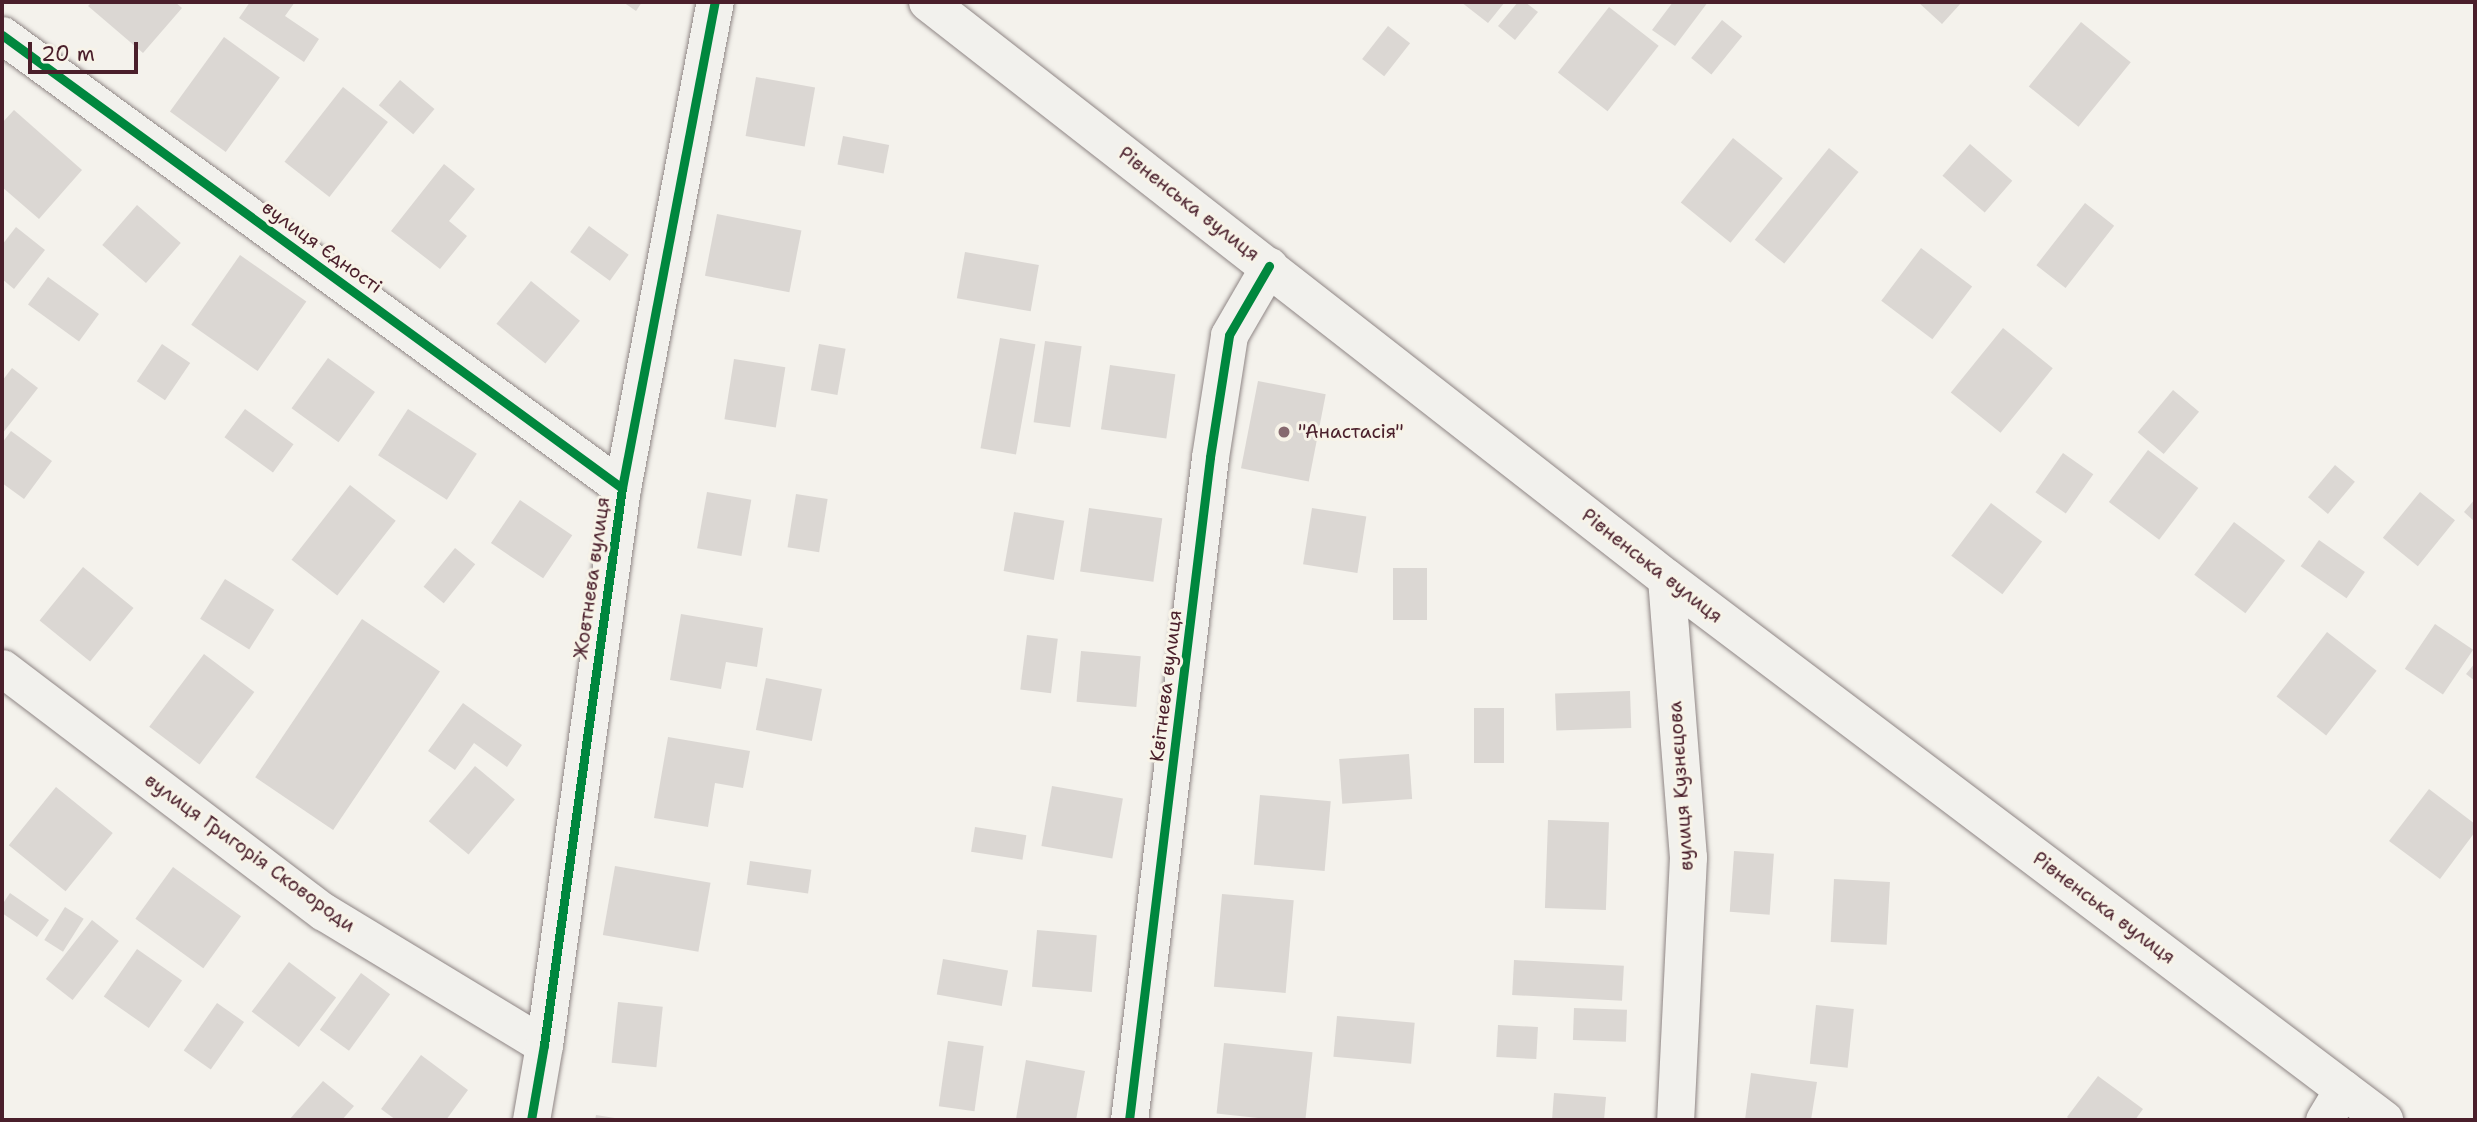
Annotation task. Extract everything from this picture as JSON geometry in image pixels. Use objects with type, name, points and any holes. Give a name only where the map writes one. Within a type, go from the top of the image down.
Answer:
[{"type":"main road","name":"Рівненська вулиця","points":[[928,2],[1269,265],[2334,1104],[2384,1120]]},
{"type":"street","name":"Жовтнева вулиця","points":[[531,1120],[544,1045],[622,488],[715,2]]},
{"type":"street","name":"вулиця Єдності","points":[[2,35],[622,488]]},
{"type":"street","name":"Квітнева вулиця","points":[[1129,1120],[1210,457],[1229,335],[1269,265]]},
{"type":"street","name":"вулиця Кузнєцова","points":[[1666,578],[1688,857],[1675,1120]]},
{"type":"street","name":"вулиця Григорія Сковороди","points":[[2,668],[324,912],[544,1045]]},
{"type":"building","points":[[92,2],[175,2],[182,8],[143,53],[88,6]]},
{"type":"building","points":[[250,2],[295,2],[285,16],[319,39],[304,62],[239,18]]},
{"type":"building","points":[[623,2],[642,2],[636,11]]},
{"type":"building","points":[[1461,2],[1505,2],[1488,23]]},
{"type":"building","points":[[1518,2],[1525,2],[1538,12],[1515,40],[1498,26]]},
{"type":"building","points":[[1673,2],[1708,2],[1675,46],[1652,30]]},
{"type":"building","points":[[1918,2],[1962,2],[1942,24]]},
{"type":"building","points":[[1609,7],[1659,46],[1608,111],[1558,72]]},
{"type":"building","points":[[1722,20],[1742,36],[1711,74],[1691,58]]},
{"type":"building","points":[[2081,22],[2131,62],[2079,127],[2029,87]]},
{"type":"building","points":[[1388,26],[1410,43],[1384,76],[1362,59]]},
{"type":"building","points":[[224,37],[280,78],[226,152],[170,111]]},
{"type":"building","points":[[756,77],[815,87],[805,147],[746,136]]},
{"type":"building","points":[[400,80],[434,109],[413,134],[379,105]]},
{"type":"building","points":[[343,87],[388,122],[329,197],[285,162]]},
{"type":"building","points":[[14,110],[82,170],[39,219],[2,187],[2,123]]},
{"type":"building","points":[[843,136],[889,145],[884,173],[837,164]]},
{"type":"building","points":[[1733,138],[1783,178],[1731,243],[1681,203]]},
{"type":"building","points":[[1970,144],[2012,181],[1985,212],[1942,176]]},
{"type":"building","points":[[1829,148],[1859,172],[1784,264],[1755,240]]},
{"type":"building","points":[[444,164],[475,189],[449,221],[467,236],[440,269],[391,231]]},
{"type":"building","points":[[2085,203],[2114,226],[2066,288],[2036,265]]},
{"type":"building","points":[[137,205],[181,243],[146,283],[102,245]]},
{"type":"building","points":[[717,214],[801,230],[789,292],[705,276]]},
{"type":"building","points":[[589,226],[629,255],[610,281],[570,252]]},
{"type":"building","points":[[16,227],[45,250],[14,289],[2,279],[2,245]]},
{"type":"building","points":[[1921,248],[1972,287],[1932,339],[1881,301]]},
{"type":"building","points":[[965,252],[1039,265],[1031,311],[957,298]]},
{"type":"building","points":[[240,255],[306,301],[258,371],[191,325]]},
{"type":"building","points":[[48,277],[99,314],[79,342],[28,305]]},
{"type":"building","points":[[531,281],[580,321],[545,363],[496,324]]},
{"type":"building","points":[[2003,328],[2053,368],[2001,433],[1951,393]]},
{"type":"building","points":[[1000,338],[1035,344],[1016,455],[981,448]]},
{"type":"building","points":[[1045,341],[1082,346],[1070,427],[1034,422]]},
{"type":"building","points":[[162,344],[190,363],[165,400],[137,381]]},
{"type":"building","points":[[819,344],[846,349],[837,395],[811,390]]},
{"type":"building","points":[[328,358],[375,392],[338,442],[292,408]]},
{"type":"building","points":[[734,359],[785,367],[776,427],[724,419]]},
{"type":"building","points":[[1110,365],[1175,374],[1166,439],[1101,429]]},
{"type":"building","points":[[12,368],[38,388],[2,434],[2,381]]},
{"type":"building","name":"\"Анастасія\"","points":[[1258,381],[1326,394],[1309,482],[1241,468]]},
{"type":"building","points":[[2173,390],[2199,412],[2164,454],[2138,432]]},
{"type":"building","points":[[245,409],[294,444],[273,473],[224,437]]},
{"type":"building","points":[[408,409],[477,454],[447,500],[378,455]]},
{"type":"building","points":[[11,431],[52,461],[24,499],[2,483],[2,443]]},
{"type":"building","points":[[2148,450],[2198,488],[2159,540],[2109,502]]},
{"type":"building","points":[[2063,453],[2093,474],[2066,514],[2035,492]]},
{"type":"building","points":[[2335,465],[2355,482],[2328,514],[2308,497]]},
{"type":"building","points":[[350,485],[396,521],[337,596],[292,560]]},
{"type":"building","points":[[707,492],[751,500],[741,556],[697,548]]},
{"type":"building","points":[[2420,492],[2455,520],[2418,566],[2383,538]]},
{"type":"building","points":[[796,494],[828,499],[819,552],[788,547]]},
{"type":"building","points":[[2475,499],[2475,522],[2464,512]]},
{"type":"building","points":[[520,500],[572,535],[543,578],[491,543]]},
{"type":"building","points":[[1991,503],[2042,542],[2002,594],[1951,556]]},
{"type":"building","points":[[1089,508],[1162,518],[1153,582],[1080,571]]},
{"type":"building","points":[[1312,508],[1366,517],[1357,573],[1303,564]]},
{"type":"building","points":[[1014,512],[1064,521],[1054,580],[1004,571]]},
{"type":"building","points":[[2234,522],[2285,561],[2245,613],[2194,575]]},
{"type":"building","points":[[2319,540],[2365,572],[2347,598],[2301,566]]},
{"type":"building","points":[[455,548],[475,564],[444,603],[424,587]]},
{"type":"building","points":[[83,567],[134,608],[90,662],[40,621]]},
{"type":"building","points":[[1393,568],[1427,568],[1427,620],[1393,620]]},
{"type":"building","points":[[225,579],[274,610],[249,650],[200,619]]},
{"type":"building","points":[[681,614],[763,628],[757,667],[726,662],[721,689],[670,680]]},
{"type":"building","points":[[362,619],[440,672],[333,830],[255,777]]},
{"type":"building","points":[[2435,624],[2473,650],[2443,694],[2405,669]]},
{"type":"building","points":[[2327,632],[2377,671],[2326,735],[2277,697]]},
{"type":"building","points":[[1027,635],[1058,639],[1051,693],[1020,690]]},
{"type":"building","points":[[1081,651],[1141,656],[1136,707],[1077,702]]},
{"type":"building","points":[[204,654],[254,692],[200,765],[149,727]]},
{"type":"building","points":[[2475,663],[2475,681],[2466,674]]},
{"type":"building","points":[[766,678],[822,689],[812,741],[756,730]]},
{"type":"building","points":[[1630,691],[1631,728],[1556,731],[1555,694]]},
{"type":"building","points":[[463,703],[522,745],[507,767],[474,743],[455,770],[428,751]]},
{"type":"building","points":[[1474,708],[1504,708],[1504,763],[1474,763]]},
{"type":"building","points":[[668,737],[750,751],[743,788],[715,783],[708,827],[654,818]]},
{"type":"building","points":[[1409,754],[1412,799],[1342,804],[1339,759]]},
{"type":"building","points":[[475,766],[515,799],[469,855],[429,821]]},
{"type":"building","points":[[1052,786],[1123,799],[1112,859],[1041,846]]},
{"type":"building","points":[[56,787],[113,833],[66,891],[9,845]]},
{"type":"building","points":[[2429,789],[2475,824],[2475,832],[2440,879],[2389,841]]},
{"type":"building","points":[[1260,795],[1331,801],[1325,871],[1254,865]]},
{"type":"building","points":[[1548,820],[1609,822],[1606,910],[1545,908]]},
{"type":"building","points":[[975,827],[1026,835],[1022,860],[971,852]]},
{"type":"building","points":[[1734,851],[1774,854],[1770,915],[1730,912]]},
{"type":"building","points":[[750,861],[811,870],[808,893],[747,885]]},
{"type":"building","points":[[615,866],[711,883],[698,952],[603,935]]},
{"type":"building","points":[[173,867],[241,916],[203,968],[135,919]]},
{"type":"building","points":[[1834,879],[1890,882],[1887,945],[1831,942]]},
{"type":"building","points":[[10,893],[49,920],[37,937],[2,913],[2,905]]},
{"type":"building","points":[[1222,894],[1294,900],[1286,993],[1214,987]]},
{"type":"building","points":[[65,907],[84,919],[63,952],[44,940]]},
{"type":"building","points":[[92,920],[119,941],[73,1000],[46,979]]},
{"type":"building","points":[[1037,930],[1097,935],[1092,992],[1032,987]]},
{"type":"building","points":[[137,949],[182,981],[149,1028],[104,997]]},
{"type":"building","points":[[943,959],[1008,970],[1002,1006],[937,994]]},
{"type":"building","points":[[1514,960],[1624,966],[1622,1001],[1512,995]]},
{"type":"building","points":[[289,962],[336,998],[299,1047],[252,1012]]},
{"type":"building","points":[[361,973],[390,994],[349,1051],[320,1030]]},
{"type":"building","points":[[618,1002],[663,1007],[656,1067],[612,1063]]},
{"type":"building","points":[[217,1003],[244,1022],[211,1069],[184,1051]]},
{"type":"building","points":[[1816,1005],[1854,1009],[1848,1068],[1810,1064]]},
{"type":"building","points":[[1574,1008],[1627,1010],[1626,1042],[1573,1040]]},
{"type":"building","points":[[1337,1016],[1415,1023],[1411,1064],[1333,1057]]},
{"type":"building","points":[[1498,1025],[1538,1027],[1536,1059],[1496,1057]]},
{"type":"building","points":[[948,1041],[984,1046],[974,1111],[939,1106]]},
{"type":"building","points":[[1224,1043],[1313,1052],[1305,1120],[1217,1114]]},
{"type":"building","points":[[421,1055],[468,1090],[446,1120],[396,1120],[381,1109]]},
{"type":"building","points":[[1026,1060],[1085,1071],[1076,1120],[1016,1119]]},
{"type":"building","points":[[1751,1073],[1817,1082],[1811,1120],[1745,1120]]},
{"type":"building","points":[[2098,1076],[2143,1109],[2135,1120],[2071,1120],[2067,1117]]},
{"type":"building","points":[[323,1081],[354,1106],[342,1120],[289,1120]]},
{"type":"building","points":[[1554,1093],[1606,1097],[1604,1120],[1552,1120]]},
{"type":"building","points":[[596,1115],[621,1119],[621,1120],[595,1120]]},
{"type":"cycle path","points":[[531,1120],[544,1045],[622,488],[715,2]]},
{"type":"cycle path","points":[[2,35],[622,488]]},
{"type":"cycle path","points":[[1129,1120],[1210,457],[1229,335],[1269,266]]},
{"type":"place","name":"\"Анастасія\"","points":[[1284,432]]}]
